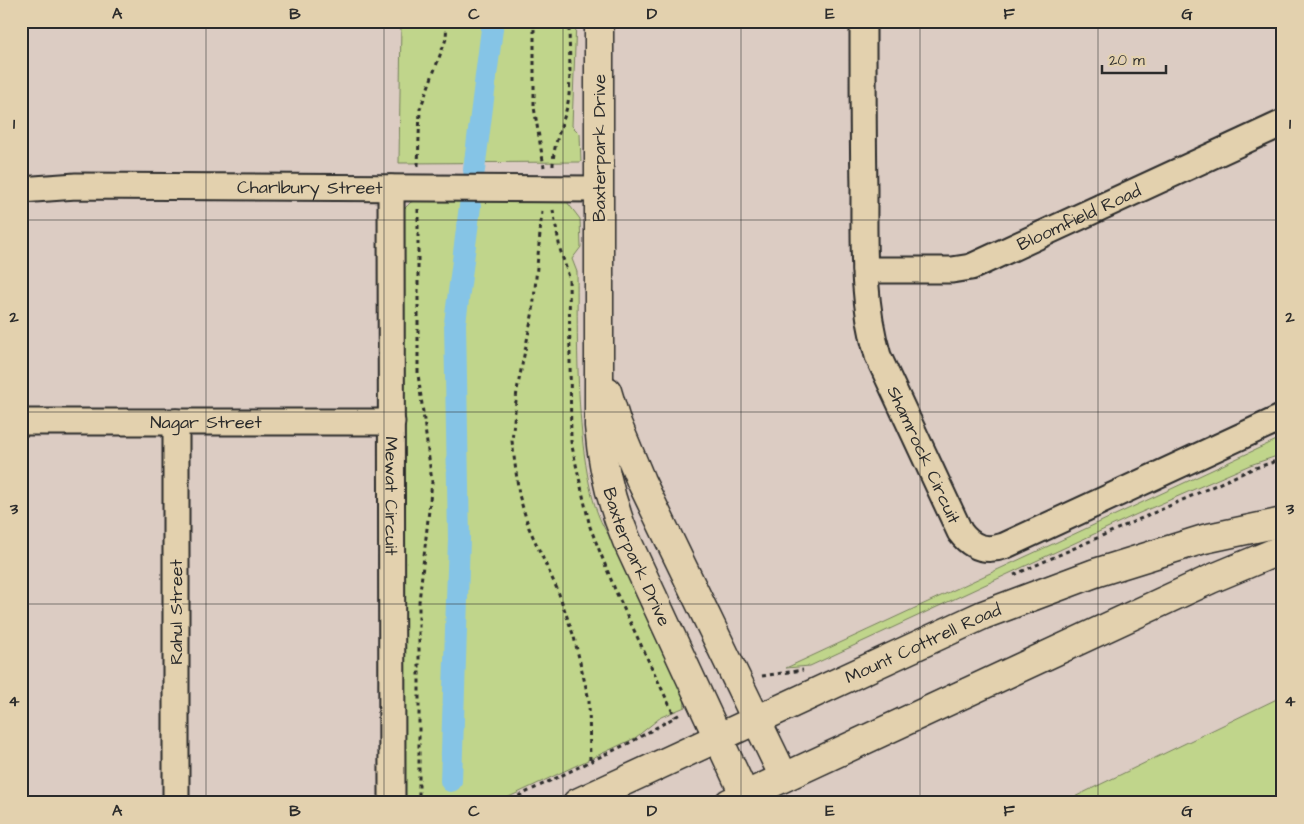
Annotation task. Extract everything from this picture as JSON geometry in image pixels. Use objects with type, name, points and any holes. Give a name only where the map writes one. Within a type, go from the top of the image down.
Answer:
[{"type":"street","name":"Baxterpark Drive","points":[[598,21],[601,451],[610,496],[627,541],[718,737],[737,799]]},
{"type":"street","name":"Shamrock Circuit","points":[[864,21],[866,306],[878,356],[960,532],[967,542],[979,548],[992,550],[1004,546],[1283,416]]},
{"type":"street","name":"Bloomfield Road","points":[[865,270],[952,270],[971,267],[1283,123]]},
{"type":"street","name":"Charlbury Street","points":[[21,190],[76,186],[598,189]]},
{"type":"street","name":"Mewat Circuit","points":[[391,188],[392,803]]},
{"type":"street","name":"Baxterpark Drive","points":[[599,365],[616,421],[641,481],[784,778]]},
{"type":"street","name":"Nagar Street","points":[[21,422],[392,422]]},
{"type":"street","name":"Rahul Street","points":[[176,422],[176,803]]},
{"type":"street","name":"Mount Cottrell Road","points":[[576,803],[983,615],[1204,539],[1283,522]]},
{"type":"street","points":[[737,799],[1211,579],[1283,549]]},
{"type":"path","points":[[420,803],[419,602],[432,482],[418,374],[420,109],[446,39],[447,21]]},
{"type":"path","points":[[534,21],[534,107],[544,169],[533,311],[517,390],[512,441],[519,495],[529,528],[558,591],[574,637],[588,700],[590,762]]},
{"type":"path","points":[[1006,579],[1252,469],[1283,459]]},
{"type":"path","points":[[741,686],[760,676],[812,669]]},
{"type":"path","points":[[504,803],[590,762],[702,703]]},
{"type":"green space","points":[[401,21],[576,21],[572,126],[580,134],[581,162],[399,163]]},
{"type":"green space","points":[[430,198],[567,202],[580,219],[581,247],[572,259],[577,272],[580,414],[584,455],[591,492],[601,522],[615,542],[684,695],[685,707],[661,717],[635,738],[496,803],[399,803],[402,211],[411,202]]},
{"type":"green space","points":[[1283,437],[1283,454],[1250,465],[1135,515],[810,666],[786,668]]},
{"type":"green space","points":[[1283,696],[1283,803],[1062,803]]},
{"type":"waterway","points":[[474,170],[493,21]]},
{"type":"waterway","points":[[451,781],[459,539],[455,323],[470,206]]}]
